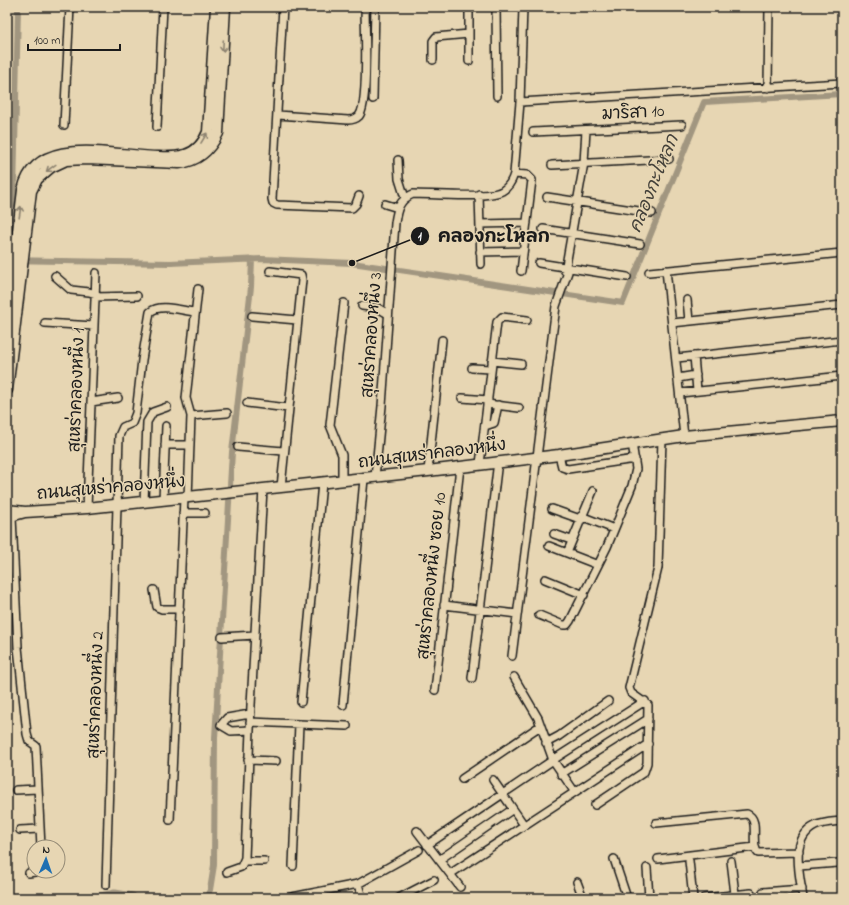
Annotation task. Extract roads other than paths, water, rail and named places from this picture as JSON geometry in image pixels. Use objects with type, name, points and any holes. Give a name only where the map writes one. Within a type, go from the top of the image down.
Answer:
[{"type":"street","points":[[64,125],[70,7]]},
{"type":"street","points":[[157,127],[163,7]]},
{"type":"street","points":[[20,250],[25,182],[38,166],[53,156],[64,153],[86,152],[178,156],[187,155],[198,147],[204,140],[208,132],[216,7]]},
{"type":"street","points":[[7,321],[31,191],[33,184],[38,178],[58,163],[66,160],[87,159],[179,163],[191,162],[205,152],[213,143],[218,133],[225,7]]},
{"type":"street","points":[[284,7],[272,199],[273,203],[277,205],[352,208],[356,204],[359,196]]},
{"type":"street","points":[[278,115],[348,120],[355,120],[360,115],[365,96],[365,7]]},
{"type":"street","points":[[374,7],[374,99]]},
{"type":"street","points":[[469,7],[469,61]]},
{"type":"street","points":[[496,7],[497,96]]},
{"type":"street","points":[[398,160],[398,179],[404,198],[413,194],[479,194],[502,192],[508,187],[514,174],[520,102],[523,7]]},
{"type":"street","points":[[768,88],[769,7]]},
{"type":"street","points":[[433,60],[433,41],[436,37],[469,34]]},
{"type":"street","points":[[520,102],[842,83]]},
{"type":"street","name":"มาริสา 10","points":[[532,132],[682,125]]},
{"type":"street","points":[[512,656],[558,297],[568,272],[567,267],[584,163],[586,130]]},
{"type":"street","points":[[552,165],[669,159]]},
{"type":"street","points":[[514,174],[527,175],[531,177],[532,180],[520,271]]},
{"type":"street","points":[[479,194],[480,264]]},
{"type":"street","points":[[547,197],[652,213]]},
{"type":"street","name":"สุเหร่าคลองหนึ่ง 3","points":[[375,477],[395,223],[398,208],[404,198]]},
{"type":"street","points":[[385,204],[398,208]]},
{"type":"street","points":[[480,224],[527,223]]},
{"type":"street","points":[[543,230],[640,244]]},
{"type":"street","points":[[480,252],[523,251]]},
{"type":"street","points":[[649,272],[842,253]]},
{"type":"street","points":[[539,263],[627,277]]},
{"type":"street","points":[[7,390],[17,269]]},
{"type":"street","points":[[666,270],[677,358],[684,436]]},
{"type":"street","points":[[270,271],[301,275],[298,320],[280,487]]},
{"type":"street","name":"สุเหร่าคลองหนึ่ง 1","points":[[87,508],[96,273]]},
{"type":"street","points":[[55,276],[66,288],[71,290],[89,292],[96,296],[137,296]]},
{"type":"street","points":[[170,820],[183,513],[186,498],[191,416],[186,398],[198,289]]},
{"type":"street","points":[[687,300],[689,321]]},
{"type":"street","points":[[342,481],[342,455],[330,425],[344,303]]},
{"type":"street","points":[[362,306],[378,308],[388,314]]},
{"type":"street","points":[[672,323],[842,307]]},
{"type":"street","name":"สุเหร่าคลองหนึ่ง 2","points":[[106,885],[119,436],[123,427],[132,423],[136,413],[148,316],[150,312],[158,308],[195,312]]},
{"type":"street","points":[[252,316],[298,320]]},
{"type":"street","points":[[480,464],[497,322],[498,319],[502,317],[527,320]]},
{"type":"street","points":[[45,323],[94,326]]},
{"type":"street","points":[[428,471],[442,340]]},
{"type":"street","points":[[677,358],[842,340]]},
{"type":"street","points":[[694,356],[698,391]]},
{"type":"street","points":[[472,368],[492,365],[521,364]]},
{"type":"street","points":[[678,378],[696,375]]},
{"type":"street","points":[[680,393],[842,376]]},
{"type":"street","points":[[91,402],[118,398]]},
{"type":"street","points":[[462,398],[519,408]]},
{"type":"street","points":[[247,403],[288,408]]},
{"type":"street","points":[[485,426],[494,423],[498,405]]},
{"type":"street","points":[[144,502],[147,422],[153,412],[166,407]]},
{"type":"street","points":[[191,416],[227,413]]},
{"type":"street","name":"ถนนสุเหร่าคลองหนึ่ง","points":[[9,512],[87,508],[342,481],[498,461],[559,455],[684,436],[842,421]]},
{"type":"street","points":[[163,500],[166,426]]},
{"type":"street","points":[[595,805],[644,772],[647,763],[648,705],[631,693],[629,688],[658,568],[662,439]]},
{"type":"street","points":[[539,615],[567,625],[584,595],[614,529],[636,475],[632,443]]},
{"type":"street","points":[[165,445],[189,445]]},
{"type":"street","points":[[238,447],[283,451]]},
{"type":"street","points":[[559,455],[562,466],[568,469],[635,460]]},
{"type":"street","points":[[472,678],[482,610],[498,461]]},
{"type":"street","name":"สุเหร่าคลองหนึ่ง ซอย 10","points":[[435,690],[460,467]]},
{"type":"street","points":[[343,705],[364,478]]},
{"type":"street","points":[[301,702],[322,483]]},
{"type":"street","points":[[227,872],[241,867],[244,860],[250,714],[263,489]]},
{"type":"street","points":[[567,553],[580,517],[593,491]]},
{"type":"street","points":[[552,509],[614,529]]},
{"type":"street","points":[[9,512],[18,647],[26,730],[28,738],[36,746],[41,839]]},
{"type":"street","points":[[183,513],[205,513]]},
{"type":"street","points":[[554,534],[571,540]]},
{"type":"street","points":[[549,546],[598,565]]},
{"type":"street","points":[[545,579],[584,595]]},
{"type":"street","points":[[154,590],[155,601],[158,608],[180,609]]},
{"type":"street","points":[[444,605],[517,614]]},
{"type":"street","points":[[222,637],[255,635]]},
{"type":"street","points":[[514,677],[538,718],[553,760],[561,774],[574,791]]},
{"type":"street","points":[[546,743],[559,736],[608,701]]},
{"type":"street","points":[[427,845],[644,701]]},
{"type":"street","points":[[250,714],[227,718],[221,725],[231,731],[250,726],[299,724],[347,726]]},
{"type":"street","points":[[561,774],[648,719]]},
{"type":"street","points":[[293,866],[299,724]]},
{"type":"street","points":[[462,779],[540,726]]},
{"type":"street","points":[[450,874],[574,791],[648,744]]},
{"type":"street","points":[[248,760],[276,761]]},
{"type":"street","points":[[493,780],[524,825]]},
{"type":"street","points":[[16,790],[38,789]]},
{"type":"street","points":[[439,860],[513,809]]},
{"type":"street","points":[[656,823],[746,814],[751,816],[753,820],[755,848],[758,853],[799,852]]},
{"type":"street","points":[[803,898],[799,866],[799,844],[802,838],[813,827],[823,823],[842,821]]},
{"type":"street","points":[[20,830],[40,829]]},
{"type":"street","points":[[417,831],[460,887]]},
{"type":"street","points":[[658,859],[755,848]]},
{"type":"street","points":[[287,898],[358,884],[419,850]]},
{"type":"street","points":[[614,858],[627,898]]},
{"type":"street","points":[[244,860],[264,861]]},
{"type":"street","points":[[689,861],[692,898]]},
{"type":"street","points":[[731,861],[734,894]]},
{"type":"street","points":[[799,866],[838,863]]},
{"type":"street","points":[[647,868],[649,898]]},
{"type":"street","points":[[398,898],[434,880]]},
{"type":"street","points":[[577,882],[583,898]]},
{"type":"street","points":[[358,884],[362,898]]},
{"type":"street","points":[[763,892],[802,889]]},
{"type":"street","points":[[704,898],[751,893]]},
{"type":"waterway","points":[[10,260],[14,194],[18,7]]},
{"type":"waterway","name":"คลองกะโหลก","points":[[7,260],[170,263],[262,259],[352,263],[623,303],[704,102],[842,94]]},
{"type":"waterway","points":[[206,898],[210,890],[214,865],[215,738],[232,452],[251,287],[252,259]]},
{"type":"waterway","points":[[101,898],[115,895],[132,898]]},
{"type":"place","name":"คลองกะโหลก","points":[[352,263]]}]
